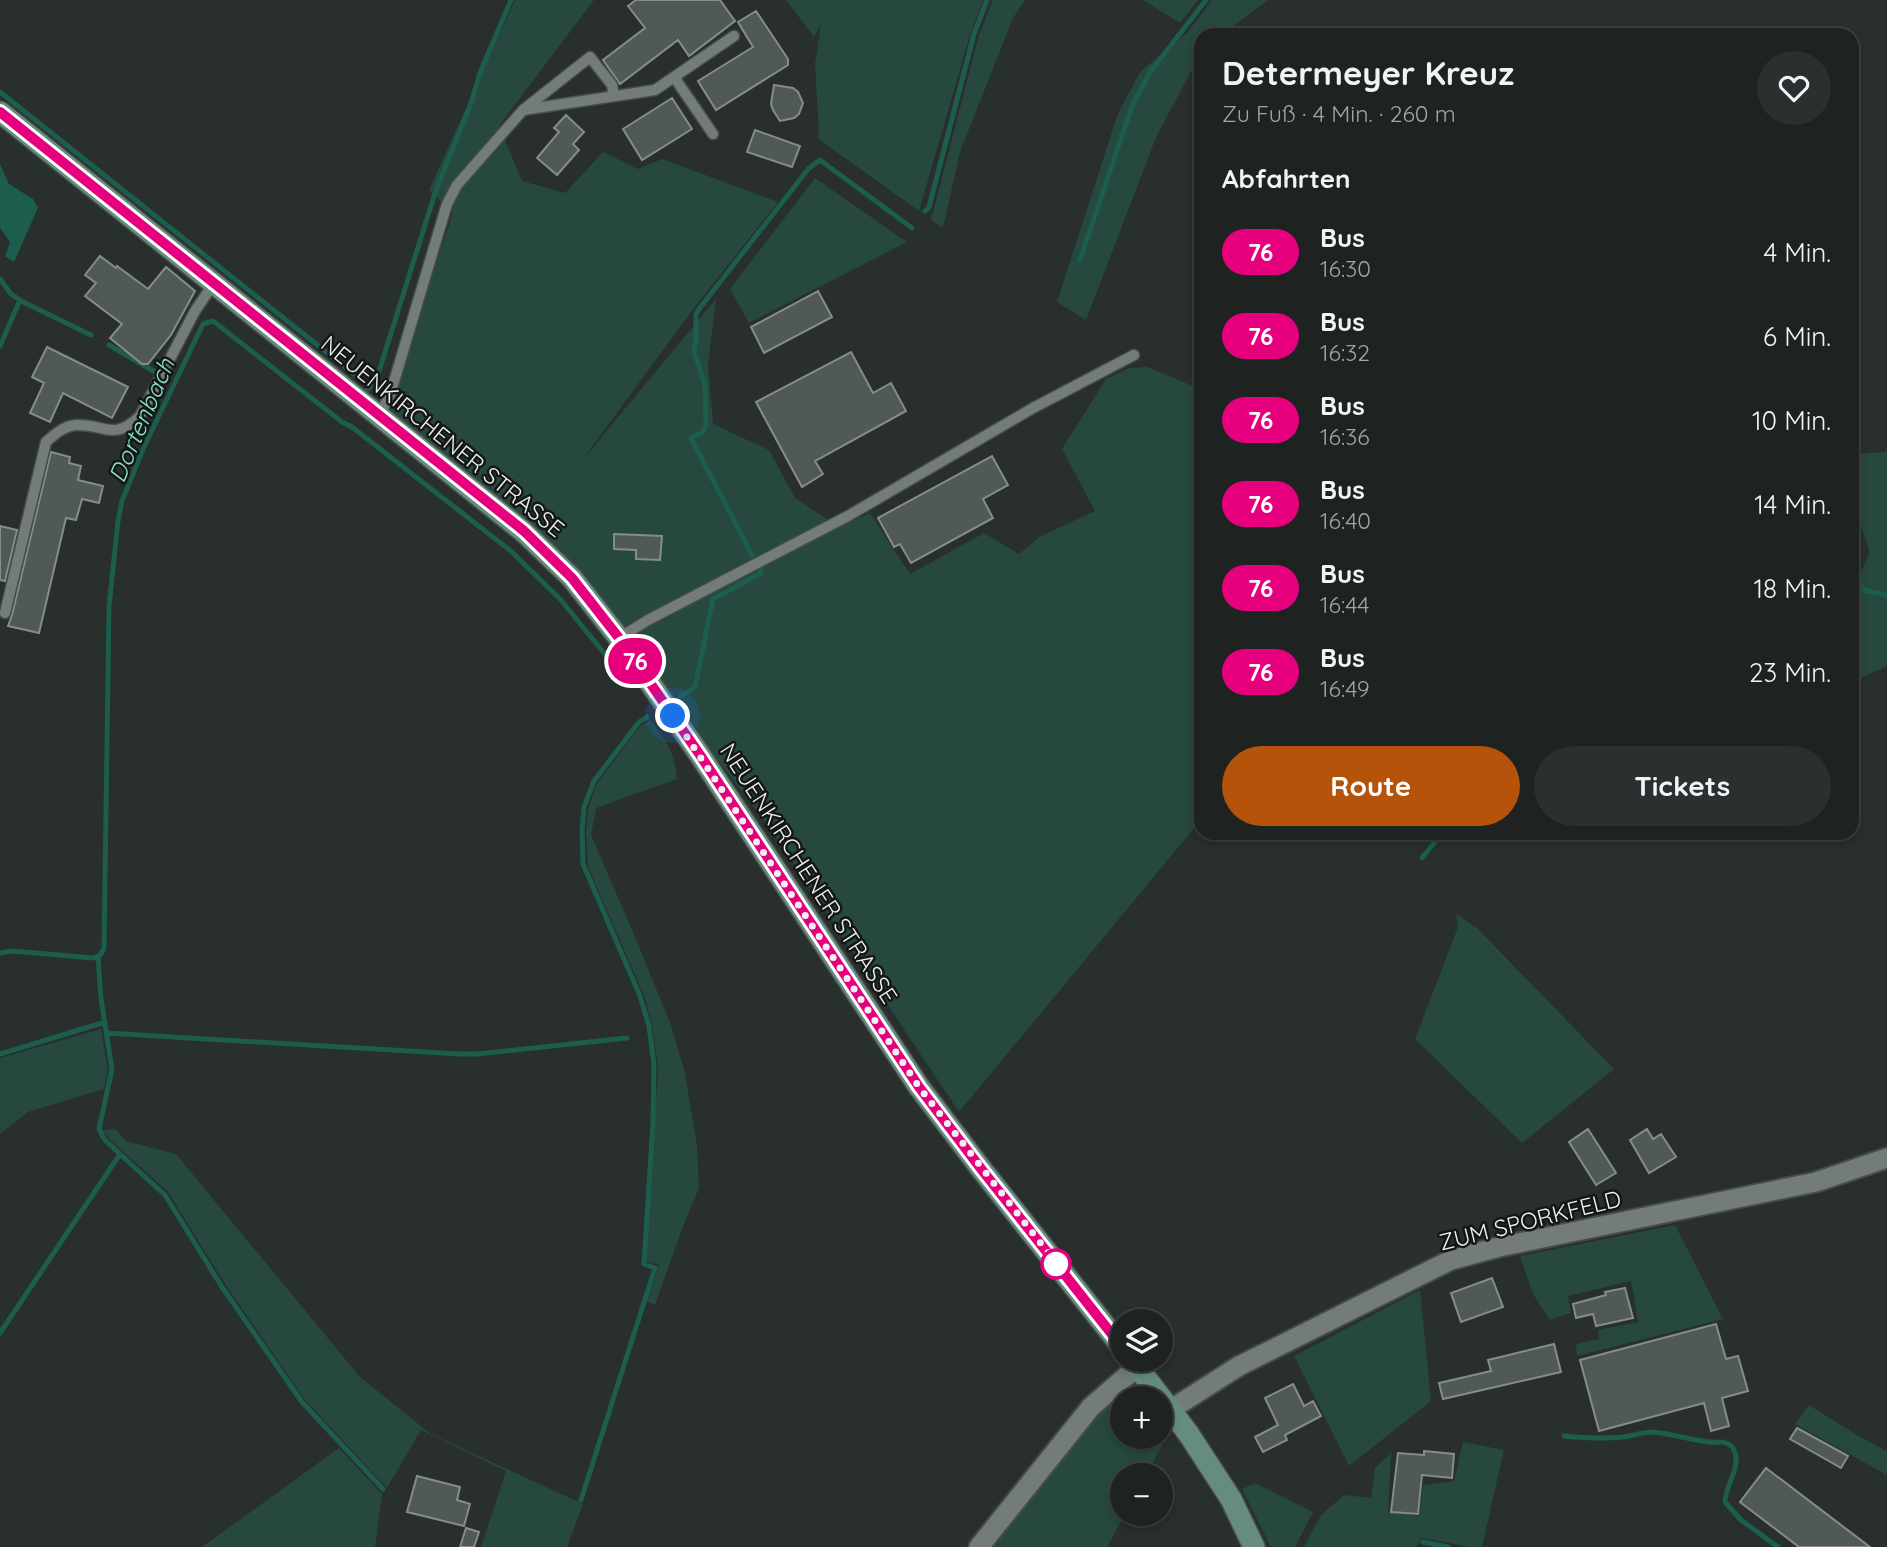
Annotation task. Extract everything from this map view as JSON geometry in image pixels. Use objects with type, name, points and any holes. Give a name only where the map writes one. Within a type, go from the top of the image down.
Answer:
[{"type":"street","name":"NEUENKIRCHENER STRASSE","points":[[0,112],[524,531],[572,578],[619,638],[700,755],[919,1087],[1110,1332]]},
{"type":"street","name":"ZUM SPORKFELD","points":[[1173,1408],[1239,1366],[1451,1260],[1499,1247],[1816,1182],[1887,1158]]},
{"type":"street","points":[[979,1547],[1091,1407],[1125,1372]]},
{"type":"street","points":[[1141,1372],[1152,1386]]},
{"type":"street","points":[[1173,1414],[1231,1499],[1254,1547]]},
{"type":"lane","points":[[523,110],[655,90],[734,36]]},
{"type":"lane","points":[[379,416],[390,395],[447,204],[457,185],[523,110],[590,57],[612,85],[614,96]]},
{"type":"lane","points":[[674,77],[713,134]]},
{"type":"lane","points":[[5,612],[46,442],[62,429],[75,425],[115,431],[129,427],[140,416],[195,311],[214,283]]},
{"type":"lane","points":[[619,638],[648,620],[848,516],[1033,408],[1134,355]]},
{"type":"shaded area","points":[[515,0],[594,0],[499,126],[522,181],[565,193],[603,152],[638,169],[662,159],[778,202],[694,308],[580,463],[716,299],[708,364],[713,424],[769,450],[795,498],[839,527],[870,513],[910,574],[984,533],[1019,554],[1039,537],[1095,511],[1062,449],[1106,379],[1129,368],[1147,367],[1194,387],[1194,828],[959,1112],[774,834],[717,759],[632,638],[579,571],[389,414],[453,213],[429,190]]},
{"type":"shaded area","points":[[786,0],[983,0],[970,35],[919,211],[817,138],[819,133],[815,64],[821,24],[814,37]]},
{"type":"shaded area","points":[[993,0],[1025,0],[1013,18],[960,152],[943,228],[931,220],[979,35]]},
{"type":"shaded area","points":[[1143,0],[1198,0],[1180,23]]},
{"type":"shaded area","points":[[1212,0],[1268,0],[1230,28],[1194,28],[1194,66],[1157,135],[1086,320],[1057,302],[1117,116],[1140,72],[1187,33]]},
{"type":"shaded area","points":[[0,164],[9,184],[33,199],[38,208],[14,262],[5,256],[10,242],[0,228]]},
{"type":"shaded area","points":[[815,178],[907,242],[749,323],[730,289]]},
{"type":"shaded area","points":[[1887,452],[1887,666],[1859,679],[1859,576],[1870,552],[1859,521],[1859,454]]},
{"type":"shaded area","points":[[651,720],[669,747],[677,779],[596,808],[591,835],[671,1025],[685,1073],[697,1146],[699,1188],[655,1305],[647,1302],[659,1265],[646,1261],[658,1068],[652,1025],[645,998],[588,867],[586,832],[588,810],[596,785],[640,726]]},
{"type":"shaded area","points":[[1456,914],[1477,928],[1614,1069],[1522,1143],[1415,1039],[1458,927]]},
{"type":"shaded area","points":[[101,1029],[108,1070],[104,1089],[28,1112],[0,1134],[0,1058]]},
{"type":"shaded area","points":[[115,1129],[126,1141],[176,1154],[360,1377],[431,1434],[583,1504],[567,1547],[481,1547],[506,1471],[421,1430],[387,1488],[305,1400],[227,1287],[168,1192],[110,1140],[103,1130]]},
{"type":"shaded area","points":[[1675,1225],[1723,1319],[1577,1356],[1576,1344],[1599,1339],[1598,1330],[1638,1322],[1631,1281],[1568,1296],[1571,1313],[1550,1320],[1533,1294],[1520,1256]]},
{"type":"shaded area","points":[[1420,1290],[1431,1401],[1349,1466],[1294,1356]]},
{"type":"shaded area","points":[[1110,1403],[1110,1449],[1160,1449],[1153,1463],[1110,1463],[1110,1526],[1118,1526],[1107,1547],[989,1547],[1082,1430]]},
{"type":"shaded area","points":[[1809,1405],[1887,1451],[1887,1475],[1795,1424]]},
{"type":"shaded area","points":[[1463,1442],[1504,1450],[1482,1547],[1422,1538],[1416,1547],[1304,1547],[1321,1515],[1344,1495],[1371,1498],[1375,1468],[1391,1453],[1388,1512],[1419,1516],[1423,1485],[1454,1481]]},
{"type":"shaded area","points":[[339,1448],[382,1494],[375,1547],[202,1547]]},
{"type":"shaded area","points":[[1255,1483],[1313,1512],[1295,1547],[1271,1547],[1242,1489]]},
{"type":"building","points":[[636,0],[720,0],[735,21],[689,56],[678,40],[620,84],[603,60],[645,28],[628,6]]},
{"type":"building","points":[[756,11],[788,59],[788,65],[716,110],[698,81],[753,47],[738,22]]},
{"type":"building","points":[[774,85],[793,88],[798,92],[803,103],[799,114],[794,118],[780,121],[773,110],[771,104]]},
{"type":"building","points":[[672,98],[692,129],[642,160],[623,129]]},
{"type":"building","points":[[566,115],[584,132],[573,144],[579,150],[557,175],[537,158],[559,132],[554,128]]},
{"type":"building","points":[[755,130],[800,146],[792,167],[747,152]]},
{"type":"building","points":[[100,256],[148,289],[166,267],[195,291],[171,335],[148,364],[142,364],[110,338],[122,324],[85,296],[96,283],[85,275]]},
{"type":"building","points":[[818,291],[832,317],[764,353],[751,327]]},
{"type":"building","points":[[47,347],[128,387],[112,418],[63,393],[50,422],[30,413],[44,383],[32,377]]},
{"type":"building","points":[[851,352],[873,393],[891,383],[906,411],[815,461],[823,474],[802,487],[756,402]]},
{"type":"building","points":[[51,452],[70,457],[69,463],[81,466],[78,480],[103,486],[99,503],[82,499],[76,520],[66,518],[39,633],[8,626]]},
{"type":"building","points":[[992,456],[1008,485],[983,499],[993,518],[911,563],[900,544],[894,547],[878,518]]},
{"type":"building","points":[[0,526],[17,530],[5,581],[0,580]]},
{"type":"building","points":[[614,534],[662,536],[660,560],[636,559],[636,550],[614,549]]},
{"type":"building","points":[[1588,1129],[1616,1173],[1596,1185],[1569,1142]]},
{"type":"building","points":[[1647,1129],[1653,1139],[1661,1134],[1676,1157],[1649,1173],[1630,1140]]},
{"type":"building","points":[[1492,1278],[1503,1307],[1461,1322],[1451,1293]]},
{"type":"building","points":[[1625,1288],[1633,1318],[1596,1326],[1593,1314],[1576,1318],[1573,1304]]},
{"type":"building","points":[[1716,1324],[1726,1359],[1738,1356],[1748,1391],[1722,1398],[1729,1426],[1711,1431],[1704,1403],[1599,1431],[1580,1360]]},
{"type":"building","points":[[1554,1344],[1561,1372],[1443,1399],[1439,1383],[1491,1371],[1488,1360]]},
{"type":"building","points":[[1293,1384],[1304,1406],[1313,1401],[1321,1416],[1285,1435],[1287,1440],[1263,1452],[1255,1437],[1278,1425],[1265,1398]]},
{"type":"building","points":[[1797,1428],[1848,1456],[1841,1468],[1790,1439]]},
{"type":"building","points":[[1424,1451],[1454,1454],[1452,1478],[1422,1475],[1418,1514],[1391,1512],[1398,1453],[1424,1455]]},
{"type":"building","points":[[1766,1468],[1870,1547],[1799,1547],[1740,1502]]},
{"type":"building","points":[[417,1476],[460,1487],[457,1500],[470,1504],[464,1526],[407,1512]]},
{"type":"building","points":[[466,1528],[479,1532],[474,1547],[460,1547]]},
{"type":"waterway","points":[[367,390],[376,381],[436,190],[511,0]]},
{"type":"waterway","points":[[925,211],[929,207],[974,34],[987,0]]},
{"type":"waterway","points":[[1080,260],[1132,106],[1151,71],[1206,0]]},
{"type":"waterway","points":[[0,92],[370,387]]},
{"type":"waterway","points":[[752,555],[691,438],[703,432],[706,424],[705,385],[694,351],[696,314],[809,168],[820,160],[912,228]]},
{"type":"waterway","points":[[0,279],[11,294],[23,302],[91,335]]},
{"type":"waterway","points":[[0,346],[20,300]]},
{"type":"waterway","name":"Dortenbach","points":[[0,953],[12,951],[93,958],[100,955],[104,949],[109,606],[118,521],[122,501],[143,449],[203,324],[213,321],[512,552],[561,600],[604,653]]},
{"type":"waterway","points":[[109,345],[155,372]]},
{"type":"waterway","points":[[681,696],[695,687],[713,599],[761,573],[760,570]]},
{"type":"waterway","points":[[1859,585],[1864,590],[1887,595]]},
{"type":"waterway","points":[[581,1500],[655,1268],[644,1264],[653,1122],[654,1065],[649,1026],[640,996],[583,864],[582,830],[584,807],[594,781],[639,722],[647,717]]},
{"type":"waterway","points":[[1422,858],[1436,840]]},
{"type":"waterway","points":[[0,1333],[120,1154],[105,1140],[99,1129],[112,1069],[101,999],[98,956]]},
{"type":"waterway","points":[[0,1054],[105,1022]]},
{"type":"waterway","points":[[106,1033],[459,1054],[627,1038]]},
{"type":"waterway","points":[[120,1154],[165,1195],[222,1287],[302,1402],[383,1489]]},
{"type":"waterway","points":[[1564,1436],[1609,1438],[1651,1432],[1727,1443],[1733,1449],[1736,1463],[1725,1502],[1741,1520],[1778,1547]]},
{"type":"waterway","points":[[1423,1542],[1448,1547]]},
{"type":"bus line","name":"76","points":[[0,112],[524,531],[572,578],[619,638],[700,755],[919,1087],[1110,1332]]},
{"type":"route","points":[[673,716],[919,1087],[1060,1268],[1056,1264]]}]
